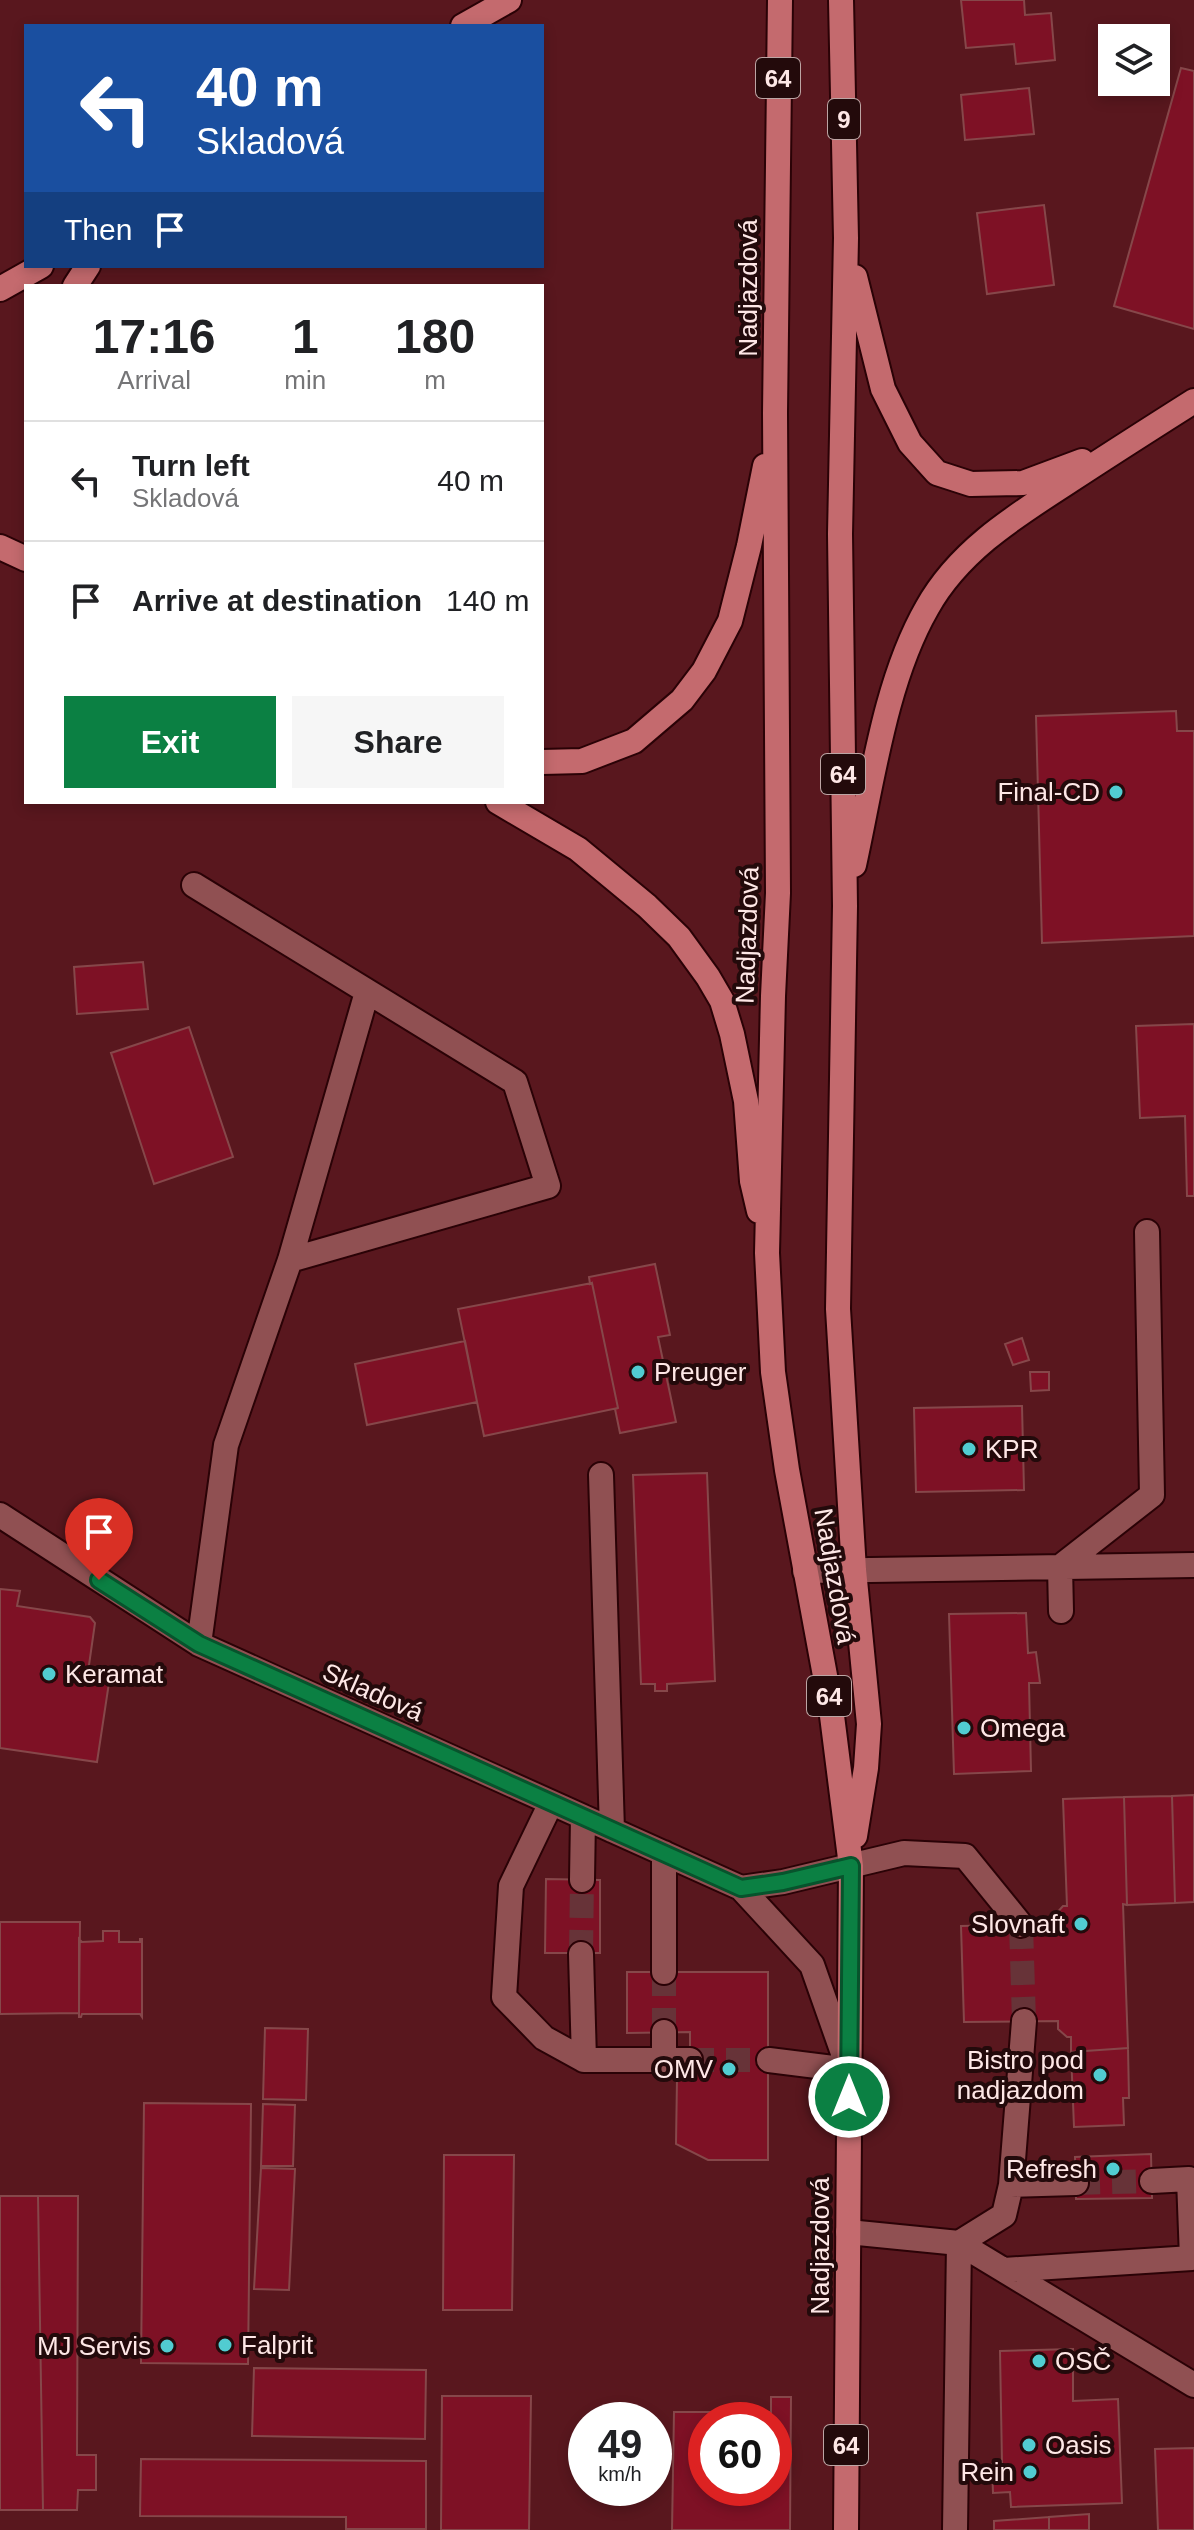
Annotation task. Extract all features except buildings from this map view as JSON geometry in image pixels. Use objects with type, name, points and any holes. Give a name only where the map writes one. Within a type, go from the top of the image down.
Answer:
[{"type":"main road","points":[[467,24],[509,0]]},
{"type":"main road","name":"Nadjazdová","points":[[780,0],[775,413],[778,893],[767,1253],[773,1372],[787,1470],[831,1708],[851,1866],[846,2530]]},
{"type":"main road","name":"Nadjazdová","points":[[841,0],[846,238],[840,534],[845,906],[838,1309],[854,1570],[869,1724],[866,1768],[851,1866]]},
{"type":"main road","points":[[846,238],[883,389],[910,443],[937,473],[971,484],[1023,483],[1122,447]]},
{"type":"main road","points":[[0,289],[37,268]]},
{"type":"main road","points":[[845,906],[891,703],[905,652],[927,606],[957,566],[1002,526],[1194,401]]},
{"type":"main road","points":[[544,762],[582,761],[634,741],[682,700],[704,671],[730,621],[749,546],[775,413]]},
{"type":"main road","points":[[0,547],[24,558]]},
{"type":"main road","points":[[501,804],[578,849],[636,897],[679,937],[708,977],[722,1001],[732,1034],[746,1101],[752,1181],[767,1253]]},
{"type":"street","points":[[194,885],[515,1082],[548,1186],[290,1260]]},
{"type":"street","points":[[199,1644],[226,1445],[290,1260],[367,992]]},
{"type":"street","points":[[1060,1567],[1152,1495],[1147,1232]]},
{"type":"street","points":[[601,1475],[612,1830]]},
{"type":"street","name":"Skladová","points":[[0,1515],[199,1644],[741,1888],[812,1965],[849,2070]]},
{"type":"street","points":[[805,1571],[1194,1565]]},
{"type":"street","points":[[1060,1567],[1061,1611]]},
{"type":"street","points":[[551,1803],[511,1886],[504,1997],[544,2038],[584,2060],[690,2060]]},
{"type":"street","points":[[582,1880],[583,1817]]},
{"type":"street","points":[[664,1853],[664,1972]]},
{"type":"street","points":[[741,1888],[783,1882],[904,1853],[965,1856],[1021,1925]]},
{"type":"street","points":[[581,1954],[584,2060]]},
{"type":"street","points":[[959,2243],[1004,2215],[1011,2185],[1024,2021]]},
{"type":"street","points":[[664,2032],[664,2060]]},
{"type":"street","points":[[769,2060],[849,2070]]},
{"type":"street","points":[[1004,2270],[1192,2258],[1189,2179],[1152,2181]]},
{"type":"street","points":[[1011,2185],[1076,2183]]},
{"type":"street","points":[[848,2232],[959,2243],[1194,2385]]},
{"type":"street","points":[[955,2530],[959,2243]]},
{"type":"shaded area","points":[[0,0],[1194,0],[1194,2530],[0,2530]]},
{"type":"tunnel","points":[[581,1954],[582,1880]]},
{"type":"tunnel","points":[[1021,1925],[1024,2021]]},
{"type":"tunnel","points":[[664,1972],[664,2032]]},
{"type":"tunnel","points":[[690,2060],[769,2060]]},
{"type":"tunnel","points":[[1076,2183],[1152,2181]]},
{"type":"place","name":"Final-CD","points":[[1116,792]]},
{"type":"place","name":"Preuger","points":[[638,1372]]},
{"type":"place","name":"KPR","points":[[969,1449]]},
{"type":"place","name":"Keramat","points":[[49,1674]]},
{"type":"place","name":"Omega","points":[[964,1728]]},
{"type":"place","name":"Slovnaft","points":[[1081,1924]]},
{"type":"place","name":"OMV","points":[[729,2069]]},
{"type":"place","name":"Bistro pod nadjazdom","points":[[1100,2075]]},
{"type":"place","name":"Refresh","points":[[1113,2169]]},
{"type":"place","name":"Falprit","points":[[225,2345]]},
{"type":"place","name":"MJ Servis","points":[[167,2346]]},
{"type":"place","name":"OSČ","points":[[1039,2361]]},
{"type":"place","name":"Oasis","points":[[1029,2445]]},
{"type":"place","name":"Rein","points":[[1030,2472]]},
{"type":"route","points":[[99,1580],[199,1644],[741,1888],[851,1866],[849,2097]]}]
